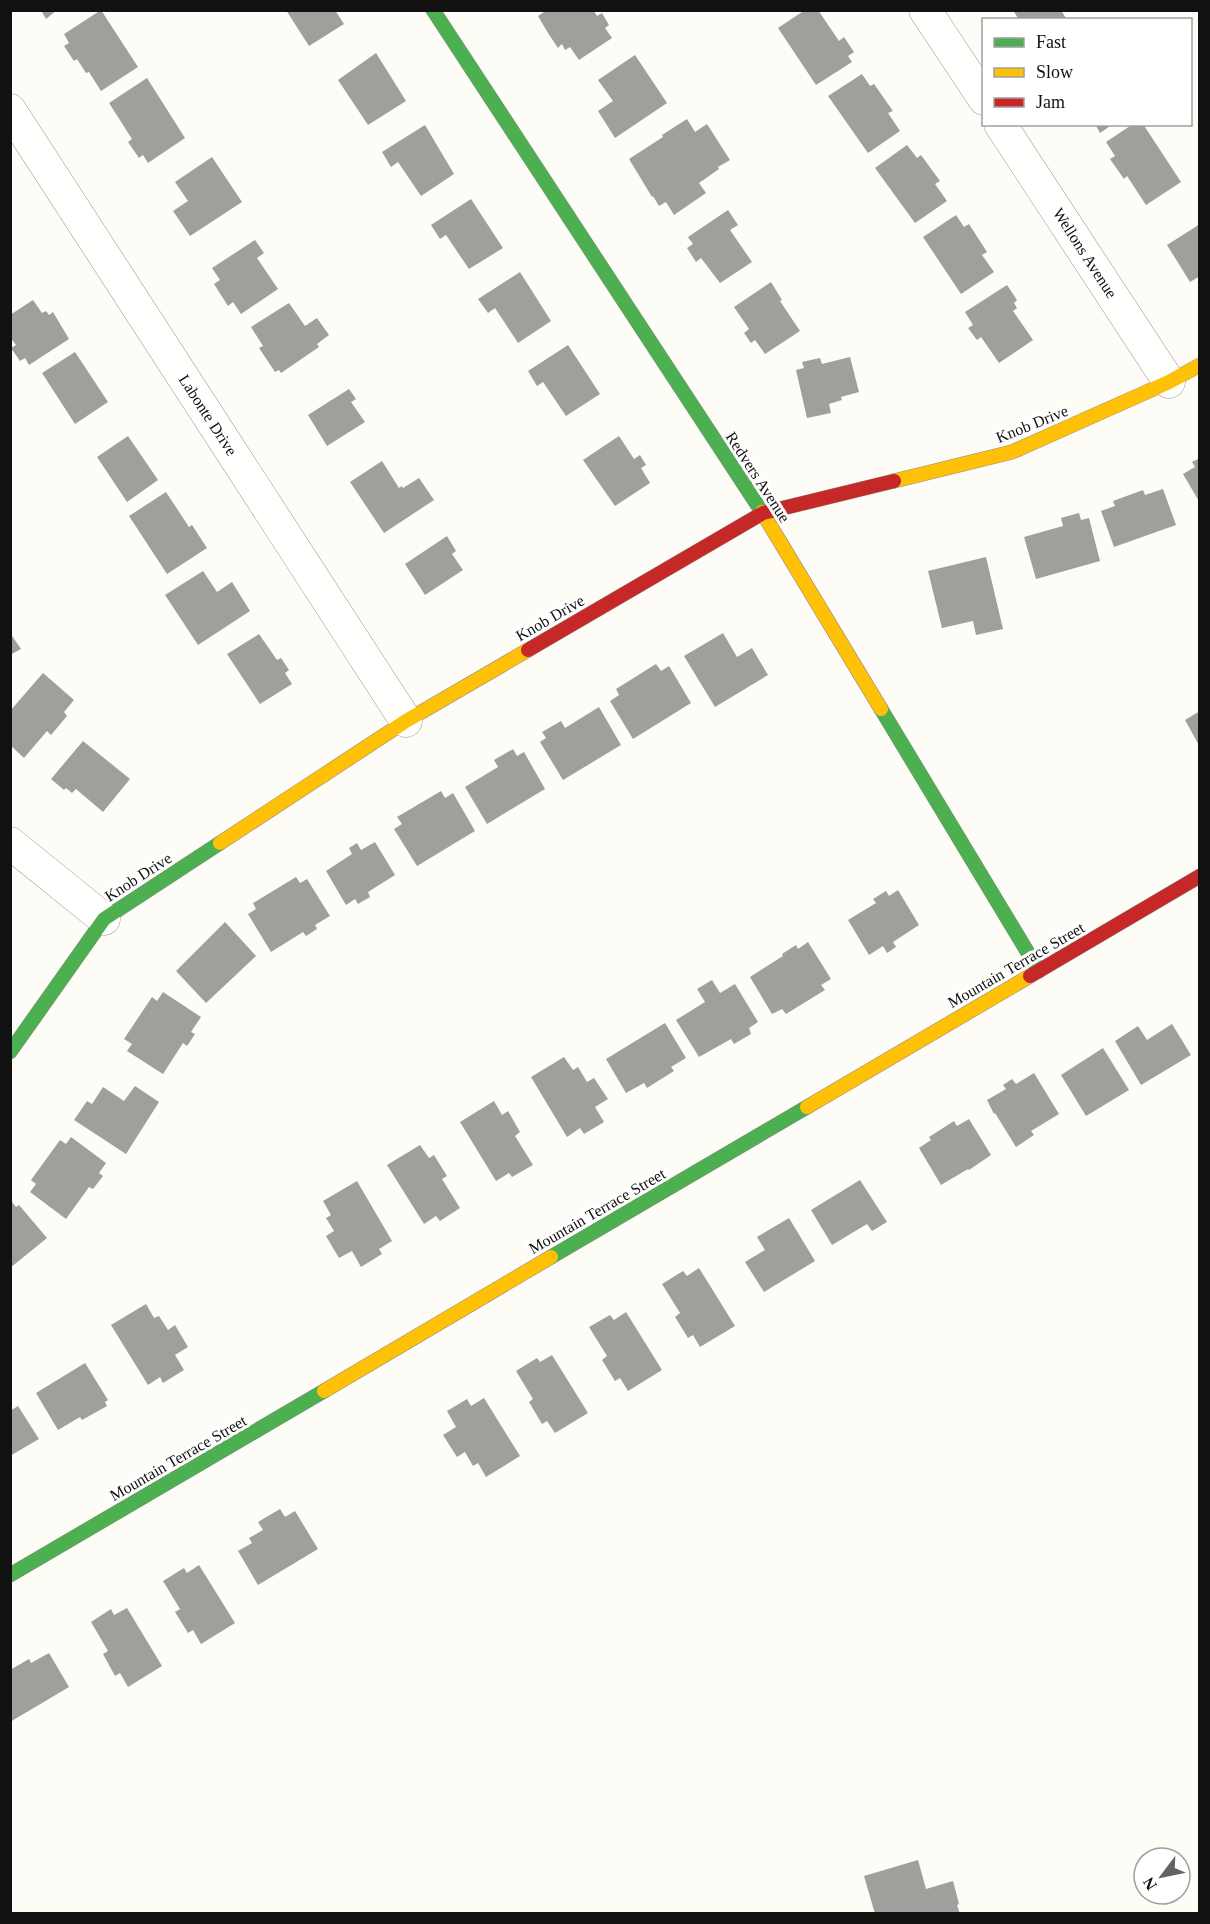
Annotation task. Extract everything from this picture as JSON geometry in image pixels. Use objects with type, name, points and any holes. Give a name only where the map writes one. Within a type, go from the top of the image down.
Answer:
[{"type":"street","name":"Redvers Avenue","points":[[434,10],[763,513],[1039,971]]},
{"type":"street","points":[[925,10],[982,96]]},
{"type":"street","name":"Labonte Drive","points":[[10,110],[406,721]]},
{"type":"street","name":"Wellons Avenue","points":[[1001,126],[1169,382]]},
{"type":"street","name":"Knob Drive","points":[[10,1052],[104,919],[406,721],[763,513],[1012,452],[1169,382],[1200,365]]},
{"type":"street","points":[[10,843],[104,919]]},
{"type":"street","name":"Mountain Terrace Street","points":[[10,1575],[1200,876]]},
{"type":"building","points":[[41,10],[57,10],[46,19]]},
{"type":"building","points":[[101,10],[138,67],[101,91],[89,72],[86,73],[77,59],[74,61],[64,46],[69,43],[64,34]]},
{"type":"building","points":[[286,10],[335,10],[344,24],[309,46]]},
{"type":"building","points":[[547,10],[593,10],[597,16],[602,13],[609,25],[605,28],[612,38],[579,60],[570,47],[565,50],[562,44],[558,48],[548,33],[538,16]]},
{"type":"building","points":[[805,10],[818,10],[839,41],[844,37],[854,52],[848,56],[852,62],[816,85],[778,28]]},
{"type":"building","points":[[1013,10],[1061,10],[1066,18],[1018,18]]},
{"type":"building","points":[[376,53],[406,101],[368,125],[338,80]]},
{"type":"building","points":[[635,55],[667,103],[615,138],[598,111],[613,101],[598,80]]},
{"type":"building","points":[[862,74],[870,86],[874,84],[893,111],[888,113],[900,131],[868,153],[828,96]]},
{"type":"building","points":[[147,78],[185,138],[148,163],[143,155],[139,158],[128,142],[132,139],[109,103]]},
{"type":"building","points":[[687,119],[695,132],[707,124],[730,160],[699,183],[706,193],[674,215],[666,202],[659,206],[629,159]]},
{"type":"building","points":[[425,125],[454,174],[421,196],[398,162],[391,167],[382,152]]},
{"type":"building","points":[[1096,126],[1110,126],[1100,133]]},
{"type":"building","points":[[1130,126],[1144,126],[1181,182],[1146,205],[1127,176],[1124,179],[1110,159],[1115,156],[1106,142]]},
{"type":"building","points":[[907,145],[917,158],[921,155],[940,181],[935,184],[947,201],[915,223],[875,168]]},
{"type":"building","points":[[212,157],[242,202],[190,236],[173,211],[188,201],[175,182]]},
{"type":"building","points":[[471,199],[503,248],[469,269],[446,235],[440,239],[431,225]]},
{"type":"building","points":[[728,210],[738,225],[730,230],[752,262],[720,283],[701,258],[696,262],[687,248],[693,244],[688,237]]},
{"type":"building","points":[[956,215],[964,227],[969,224],[987,252],[982,255],[994,272],[961,294],[923,237]]},
{"type":"building","points":[[1200,224],[1200,276],[1190,282],[1167,245]]},
{"type":"building","points":[[255,240],[264,253],[257,258],[278,289],[241,314],[233,302],[228,306],[214,284],[220,280],[212,268]]},
{"type":"building","points":[[520,272],[551,321],[518,343],[495,308],[488,313],[478,299]]},
{"type":"building","points":[[771,282],[782,300],[780,301],[800,331],[765,354],[755,340],[751,343],[744,333],[749,329],[734,307]]},
{"type":"building","points":[[1007,285],[1017,300],[1014,303],[1017,308],[1013,311],[1033,340],[999,363],[981,337],[977,340],[968,328],[973,325],[965,312]]},
{"type":"building","points":[[33,300],[42,313],[46,311],[49,315],[53,312],[69,339],[29,365],[25,358],[20,361],[11,348],[16,345],[10,337],[10,315]]},
{"type":"building","points":[[289,303],[305,326],[317,318],[329,335],[317,344],[319,347],[281,373],[279,370],[275,372],[259,348],[263,346],[251,327]]},
{"type":"building","points":[[568,345],[600,394],[566,416],[543,382],[537,386],[528,371]]},
{"type":"building","points":[[75,352],[108,402],[75,424],[42,373]]},
{"type":"building","points":[[850,357],[859,392],[841,397],[842,400],[829,404],[831,413],[807,418],[796,370],[804,368],[802,362],[820,358],[822,364]]},
{"type":"building","points":[[349,389],[356,399],[351,402],[365,422],[327,446],[308,415]]},
{"type":"building","points":[[128,436],[158,480],[127,502],[97,457]]},
{"type":"building","points":[[619,436],[634,459],[640,455],[646,465],[641,468],[650,483],[615,506],[583,460]]},
{"type":"building","points":[[1200,458],[1200,503],[1183,474],[1195,467],[1192,462]]},
{"type":"building","points":[[382,461],[399,488],[419,478],[434,500],[384,533],[350,482]]},
{"type":"building","points":[[1163,489],[1176,525],[1114,547],[1101,511],[1115,506],[1113,501],[1143,490],[1145,495]]},
{"type":"building","points":[[166,492],[189,527],[192,525],[207,548],[167,574],[129,516]]},
{"type":"building","points":[[1079,513],[1081,520],[1089,518],[1100,561],[1036,579],[1024,537],[1063,526],[1061,518]]},
{"type":"building","points":[[447,536],[456,551],[452,554],[463,570],[425,595],[405,564]]},
{"type":"building","points":[[986,557],[1003,629],[976,635],[973,621],[942,628],[928,571]]},
{"type":"building","points":[[203,571],[217,592],[232,582],[250,611],[198,645],[165,595]]},
{"type":"building","points":[[10,633],[21,649],[10,655]]},
{"type":"building","points":[[723,633],[737,657],[752,648],[768,675],[715,707],[684,656]]},
{"type":"building","points":[[259,634],[277,660],[281,658],[289,670],[285,673],[292,684],[260,704],[227,654]]},
{"type":"building","points":[[656,664],[661,671],[669,666],[691,703],[633,739],[610,701],[619,695],[616,689]]},
{"type":"building","points":[[43,673],[74,700],[64,712],[67,716],[51,735],[47,731],[24,758],[10,745],[10,711]]},
{"type":"building","points":[[599,707],[621,745],[563,780],[540,742],[546,738],[542,732],[561,721],[565,728]]},
{"type":"building","points":[[1200,711],[1200,747],[1185,720]]},
{"type":"building","points":[[83,741],[130,779],[103,812],[76,789],[72,793],[66,788],[64,790],[51,779]]},
{"type":"building","points":[[513,749],[517,756],[524,752],[545,789],[487,824],[465,787],[498,767],[494,760]]},
{"type":"building","points":[[441,791],[445,798],[453,793],[475,831],[417,866],[394,829],[402,824],[397,817]]},
{"type":"building","points":[[375,842],[395,875],[368,892],[370,897],[358,904],[355,899],[346,905],[326,871],[352,854],[349,848],[357,843],[361,850]]},
{"type":"building","points":[[296,877],[300,883],[307,879],[330,916],[315,925],[317,929],[306,936],[303,932],[271,952],[248,914],[256,909],[253,903]]},
{"type":"building","points":[[898,890],[919,925],[893,942],[896,947],[887,953],[883,946],[869,955],[848,920],[876,903],[873,899],[886,891],[889,896]]},
{"type":"building","points":[[225,922],[256,956],[206,1003],[176,971]]},
{"type":"building","points":[[808,942],[831,979],[821,985],[825,990],[786,1014],[782,1009],[772,1014],[750,977],[796,945],[798,949]]},
{"type":"building","points":[[712,980],[720,993],[735,984],[758,1022],[749,1028],[751,1034],[734,1044],[731,1039],[699,1057],[676,1020],[705,1002],[697,989]]},
{"type":"building","points":[[163,992],[201,1017],[191,1032],[195,1034],[187,1046],[183,1043],[163,1074],[127,1051],[132,1044],[124,1039],[152,997],[157,1001]]},
{"type":"building","points":[[665,1023],[686,1058],[671,1067],[674,1071],[647,1088],[644,1083],[626,1093],[606,1059]]},
{"type":"building","points":[[1172,1024],[1191,1055],[1141,1085],[1115,1041],[1138,1026],[1147,1040]]},
{"type":"building","points":[[1103,1048],[1129,1090],[1086,1116],[1061,1075]]},
{"type":"building","points":[[564,1057],[573,1070],[578,1067],[587,1082],[594,1078],[608,1099],[595,1107],[604,1122],[584,1134],[580,1128],[567,1137],[531,1077]]},
{"type":"building","points":[[1034,1073],[1059,1114],[1031,1131],[1034,1135],[1016,1147],[987,1100],[1006,1089],[1003,1085],[1012,1079],[1016,1084]]},
{"type":"building","points":[[135,1086],[159,1102],[126,1154],[74,1120],[87,1101],[92,1104],[103,1087],[124,1101]]},
{"type":"building","points":[[494,1101],[502,1115],[508,1111],[520,1132],[515,1136],[533,1165],[512,1177],[509,1173],[496,1181],[460,1122]]},
{"type":"building","points":[[969,1119],[991,1155],[941,1185],[919,1148],[931,1140],[929,1137],[954,1121],[957,1126]]},
{"type":"building","points":[[71,1137],[106,1163],[99,1173],[103,1176],[93,1189],[89,1187],[66,1219],[30,1192],[36,1184],[31,1180],[60,1140],[66,1144]]},
{"type":"building","points":[[420,1145],[429,1158],[434,1155],[447,1176],[442,1179],[460,1208],[440,1221],[436,1216],[424,1224],[387,1165]]},
{"type":"building","points":[[860,1180],[887,1222],[872,1231],[867,1224],[832,1245],[811,1210]]},
{"type":"building","points":[[357,1181],[392,1241],[379,1249],[382,1254],[361,1267],[352,1251],[339,1258],[326,1236],[334,1231],[326,1218],[331,1215],[323,1201]]},
{"type":"building","points":[[12,1202],[16,1207],[19,1205],[47,1238],[10,1268],[10,1204]]},
{"type":"building","points":[[789,1218],[815,1261],[764,1292],[745,1262],[765,1250],[757,1237]]},
{"type":"building","points":[[699,1268],[735,1326],[700,1347],[693,1335],[688,1338],[675,1317],[680,1313],[662,1284],[683,1271],[687,1276]]},
{"type":"building","points":[[146,1304],[154,1318],[159,1316],[168,1330],[175,1325],[188,1347],[175,1355],[184,1370],[163,1383],[160,1377],[148,1385],[111,1325]]},
{"type":"building","points":[[626,1312],[662,1370],[628,1391],[620,1378],[615,1381],[602,1360],[607,1356],[589,1327],[610,1315],[614,1320]]},
{"type":"building","points":[[552,1355],[588,1413],[555,1433],[547,1421],[542,1424],[529,1402],[533,1399],[516,1371],[537,1358],[540,1362]]},
{"type":"building","points":[[85,1363],[108,1400],[105,1402],[107,1406],[82,1420],[80,1417],[58,1430],[36,1393]]},
{"type":"building","points":[[484,1398],[520,1456],[486,1477],[478,1463],[473,1466],[465,1452],[457,1457],[443,1435],[456,1427],[447,1411],[467,1399],[471,1406]]},
{"type":"building","points":[[18,1406],[39,1439],[10,1456],[10,1411]]},
{"type":"building","points":[[280,1509],[285,1517],[295,1511],[318,1549],[258,1585],[238,1551],[252,1543],[249,1538],[263,1530],[258,1522]]},
{"type":"building","points":[[199,1565],[235,1623],[201,1644],[193,1630],[188,1633],[175,1612],[180,1609],[163,1581],[184,1568],[187,1573]]},
{"type":"building","points":[[127,1608],[162,1666],[128,1687],[120,1673],[115,1676],[103,1654],[108,1651],[91,1622],[111,1609],[114,1615]]},
{"type":"building","points":[[49,1653],[69,1687],[10,1722],[10,1670],[29,1659],[31,1663]]},
{"type":"building","points":[[918,1860],[926,1889],[953,1881],[960,1914],[875,1914],[864,1876]]},
{"type":"traffic: fast","points":[[433,10],[762,512]]},
{"type":"traffic: fast","points":[[881,709],[1039,971]]},
{"type":"traffic: fast","points":[[10,1052],[104,919],[220,843]]},
{"type":"traffic: fast","points":[[551,1257],[807,1107]]},
{"type":"traffic: fast","points":[[10,1575],[324,1391]]},
{"type":"traffic: slow","points":[[894,481],[1012,452],[1169,382],[1200,365]]},
{"type":"traffic: slow","points":[[762,512],[881,709]]},
{"type":"traffic: slow","points":[[220,843],[406,721],[528,650]]},
{"type":"traffic: slow","points":[[807,1107],[1030,976]]},
{"type":"traffic: slow","points":[[324,1391],[551,1257]]},
{"type":"traffic: jam","points":[[528,650],[763,513],[894,481]]},
{"type":"traffic: jam","points":[[1030,976],[1200,876]]}]
